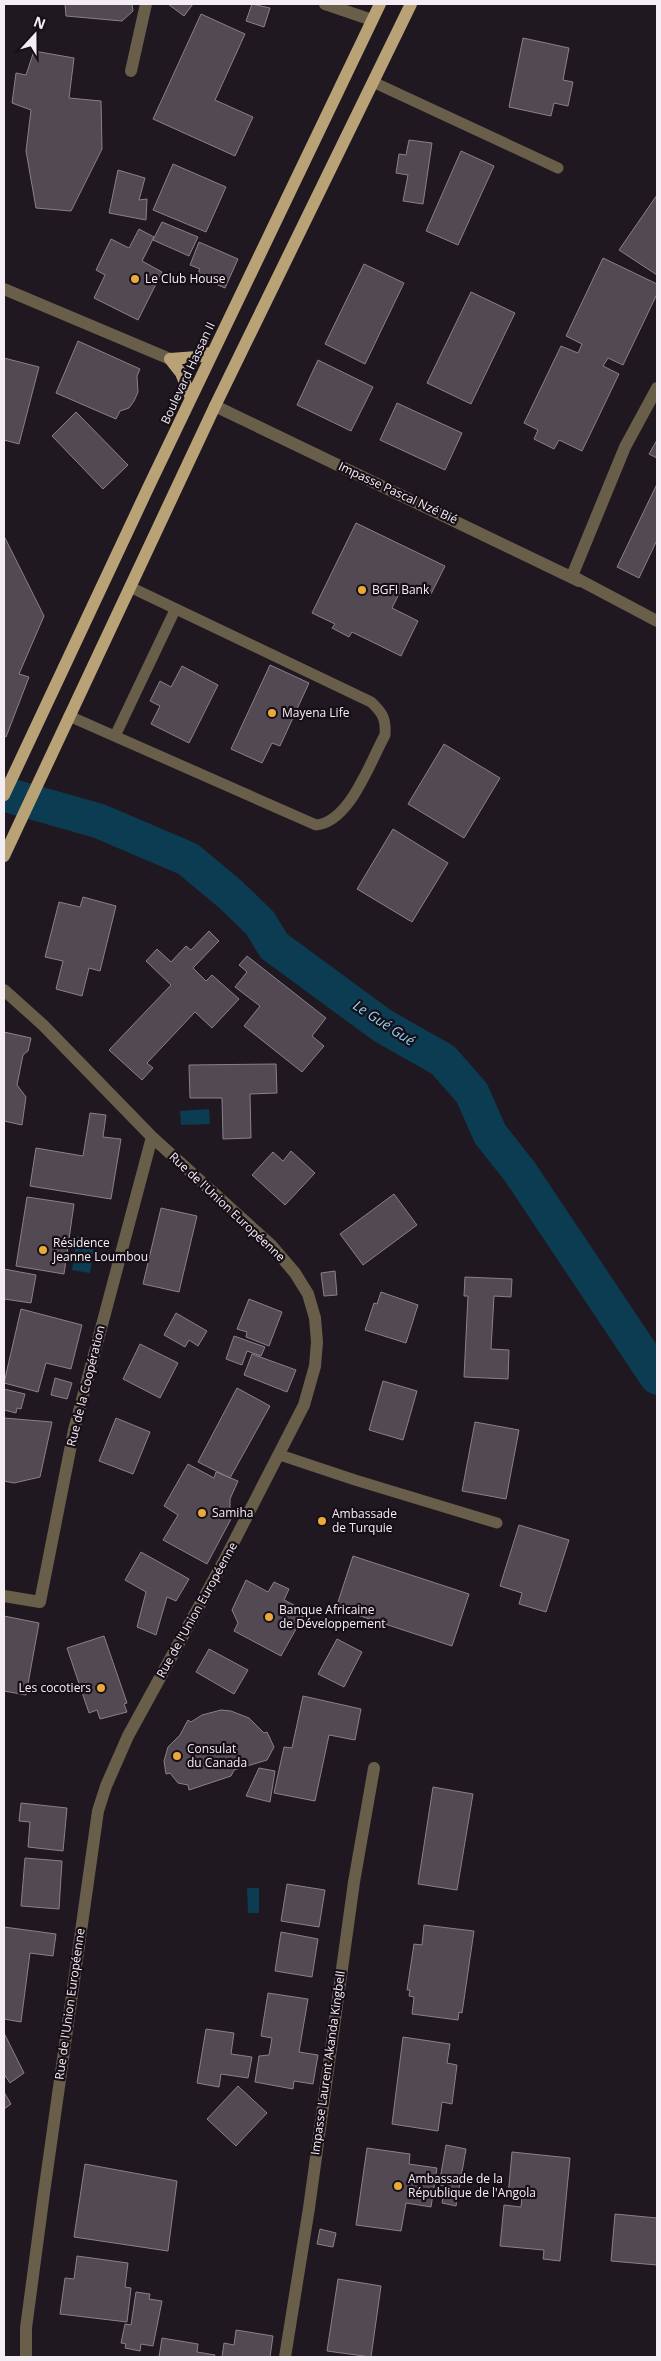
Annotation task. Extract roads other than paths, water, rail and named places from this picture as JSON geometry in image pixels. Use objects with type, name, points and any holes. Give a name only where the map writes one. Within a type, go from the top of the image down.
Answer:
[{"type":"main road","name":"Boulevard Hassan II","points":[[4,795],[212,352],[380,4]]},
{"type":"main road","points":[[4,856],[215,406],[411,4]]},
{"type":"main road","points":[[170,359],[197,357],[212,352]]},
{"type":"main road","points":[[170,359],[181,373],[191,398]]},
{"type":"street","points":[[131,71],[146,4]]},
{"type":"street","points":[[325,4],[372,20]]},
{"type":"street","points":[[4,289],[170,359]]},
{"type":"street","points":[[576,578],[625,447],[657,388]]},
{"type":"street","name":"Impasse Pascal Nzé Bié","points":[[215,406],[576,578],[657,621]]},
{"type":"street","name":"Rue de l'Union Européenne","points":[[4,990],[43,1026],[152,1137],[271,1245],[295,1273],[308,1294],[315,1318],[317,1342],[315,1366],[304,1405],[280,1455],[128,1736],[106,1786],[98,1811],[26,2328],[26,2357]]},
{"type":"street","name":"Rue de la Coopération","points":[[4,1596],[40,1602],[74,1430],[152,1137]]},
{"type":"street","name":"Impasse Laurent Akanda Kingbell","points":[[285,2357],[309,2208],[354,1882],[374,1768]]},
{"type":"lane","points":[[373,82],[558,168]]},
{"type":"lane","points":[[69,716],[316,825],[326,824],[336,818],[347,806],[385,734],[386,722],[381,711],[371,702],[130,587]]},
{"type":"lane","points":[[115,736],[175,610]]},
{"type":"lane","points":[[280,1455],[497,1523]]},
{"type":"water","points":[[209,1109],[210,1124],[181,1125],[180,1111]]},
{"type":"water","points":[[77,1236],[95,1239],[90,1273],[72,1270]]},
{"type":"water","points":[[247,1888],[259,1888],[259,1913],[248,1913]]},
{"type":"waterway","name":"Le Gué Gué","points":[[4,794],[99,821],[188,859],[230,894],[260,923],[274,946],[383,1026],[443,1060],[472,1093],[490,1134],[520,1172],[657,1377]]},
{"type":"place","name":"Le Club House","points":[[135,279]]},
{"type":"place","name":"BGFI Bank","points":[[362,590]]},
{"type":"place","name":"Mayena Life","points":[[272,713]]},
{"type":"place","name":"Résidence Jeanne Loumbou","points":[[43,1250]]},
{"type":"place","name":"Samiha","points":[[202,1513]]},
{"type":"place","name":"Ambassade de Turquie","points":[[322,1521]]},
{"type":"place","name":"Banque Africaine de Développement","points":[[269,1617]]},
{"type":"place","name":"Les cocotiers","points":[[101,1688]]},
{"type":"place","name":"Consulat du Canada","points":[[177,1756]]},
{"type":"place","name":"Ambassade de la République de l'Angola","points":[[398,2186]]}]
